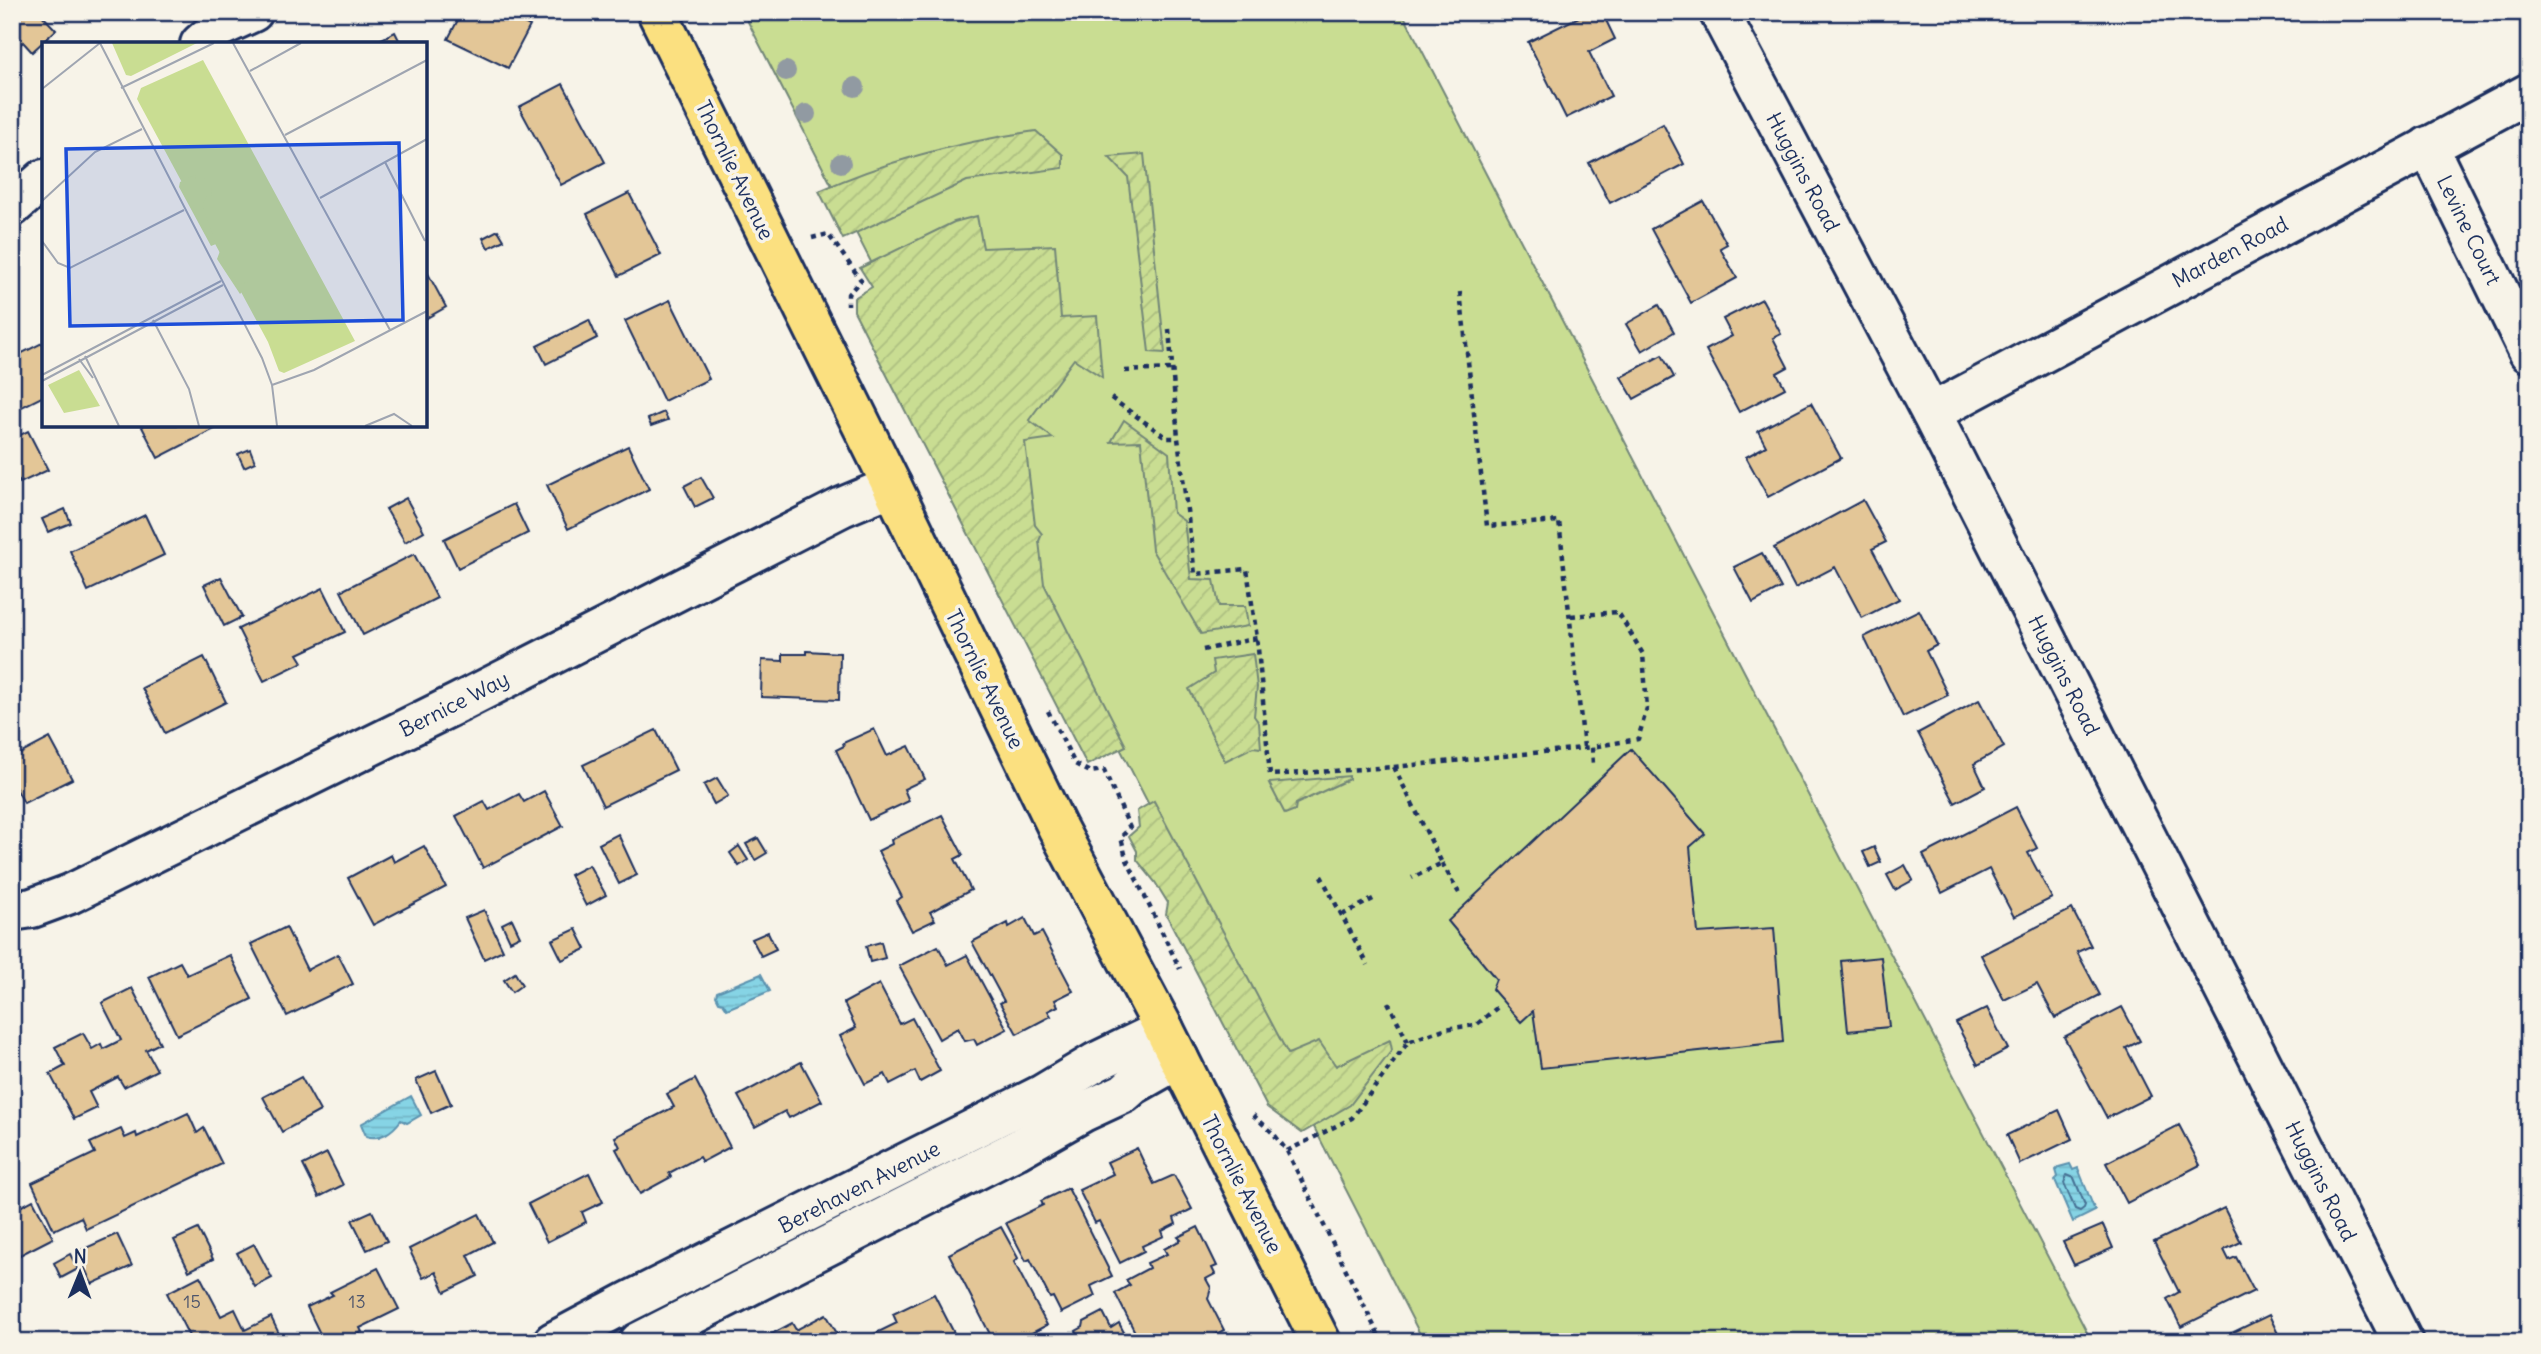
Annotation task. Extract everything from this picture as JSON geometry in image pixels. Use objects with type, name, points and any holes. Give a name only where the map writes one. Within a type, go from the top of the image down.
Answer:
[{"type":"main road","name":"Thornlie Avenue","points":[[657,12],[892,486],[1057,827],[1171,1044],[1321,1342]]},
{"type":"street","points":[[202,42],[218,28],[253,12]]},
{"type":"street","name":"Huggins Road","points":[[1719,12],[1931,413],[2403,1342]]},
{"type":"street","name":"Marden Road","points":[[1931,413],[2529,93]]},
{"type":"street","name":"Levine Court","points":[[2428,146],[2529,353]]},
{"type":"street","points":[[12,207],[42,181]]},
{"type":"street","name":"Bernice Way","points":[[12,911],[32,908],[70,894],[458,703],[842,507],[892,486]]},
{"type":"street","name":"Berehaven Avenue","points":[[553,1342],[1006,1113],[1096,1062],[1171,1044]]},
{"type":"street","name":"Berehaven Avenue","points":[[645,1340],[1124,1093],[1171,1044]]},
{"type":"street","points":[[628,1302],[645,1340]]},
{"type":"path","points":[[804,231],[810,238],[828,234],[861,280],[848,294],[848,306]]},
{"type":"path","points":[[1460,292],[1487,526],[1559,521],[1584,747]]},
{"type":"path","points":[[1169,329],[1178,438],[1195,574],[1247,569],[1257,638],[1270,775],[1394,767],[1638,740],[1647,708],[1643,654],[1618,612],[1571,616]]},
{"type":"path","points":[[1125,371],[1171,369]]},
{"type":"path","points":[[1111,398],[1167,438],[1178,438]]},
{"type":"path","points":[[1203,650],[1257,638]]},
{"type":"path","points":[[1044,702],[1075,764],[1090,772],[1104,770],[1130,828],[1121,837],[1126,858],[1183,974]]},
{"type":"path","points":[[1592,747],[1593,765]]},
{"type":"path","points":[[1394,767],[1459,893]]},
{"type":"path","points":[[1412,878],[1442,863]]},
{"type":"path","points":[[1321,876],[1368,965]]},
{"type":"path","points":[[1342,915],[1375,898]]},
{"type":"path","points":[[1388,1002],[1408,1042]]},
{"type":"path","points":[[1287,1151],[1352,1118],[1408,1042],[1444,1029],[1476,1025],[1499,1006]]},
{"type":"path","points":[[1248,1108],[1287,1151],[1382,1342]]},
{"type":"green space","points":[[743,12],[1402,12],[2092,1342],[1424,1342]]},
{"type":"green space","points":[[1036,131],[1063,155],[1063,168],[967,181],[843,239],[819,191],[926,153]]},
{"type":"green space","points":[[1144,154],[1165,353],[1149,352],[1128,177],[1109,157]]},
{"type":"green space","points":[[977,216],[983,248],[1055,245],[1061,318],[1097,316],[1102,377],[1074,359],[1029,420],[1053,438],[1025,442],[1035,525],[1042,534],[1039,541],[1044,584],[1126,746],[1087,765],[854,311],[854,298],[872,287],[860,268],[954,222]]},
{"type":"green space","points":[[1124,420],[1169,453],[1173,513],[1184,521],[1191,579],[1214,580],[1219,606],[1245,606],[1248,626],[1201,634],[1152,550],[1141,441],[1111,442]]},
{"type":"green space","points":[[1253,654],[1257,687],[1254,716],[1259,723],[1261,748],[1253,747],[1225,761],[1189,689],[1214,673],[1212,660]]},
{"type":"green space","points":[[1349,776],[1349,779],[1296,804],[1295,810],[1285,814],[1269,783]]},
{"type":"green space","points":[[1154,801],[1288,1054],[1319,1041],[1336,1066],[1390,1040],[1392,1050],[1350,1105],[1302,1133],[1267,1107],[1166,914],[1168,903],[1137,860],[1137,851],[1129,836],[1139,827],[1137,811]]},
{"type":"water","points":[[761,974],[770,991],[727,1009],[719,1002],[717,992]]},
{"type":"water","points":[[411,1096],[421,1115],[407,1123],[401,1120],[381,1136],[366,1136],[361,1124]]},
{"type":"water","points":[[2070,1164],[2073,1170],[2078,1168],[2095,1211],[2073,1222],[2055,1180],[2058,1177],[2056,1170]]},
{"type":"building","points":[[12,12],[39,12],[56,30],[32,52],[23,42],[12,52]]},
{"type":"building","points":[[462,12],[502,12],[530,26],[508,68],[448,39]]},
{"type":"building","points":[[1589,12],[1602,12],[1615,39],[1589,52],[1611,96],[1566,118],[1528,42]]},
{"type":"building","points":[[395,32],[400,42],[376,42]]},
{"type":"building","points":[[563,84],[605,162],[561,185],[519,107]]},
{"type":"building","points":[[1663,124],[1684,164],[1610,203],[1589,163]]},
{"type":"building","points":[[629,193],[661,255],[619,276],[587,214]]},
{"type":"building","points":[[1703,201],[1727,244],[1720,248],[1737,278],[1691,303],[1651,229]]},
{"type":"building","points":[[498,230],[504,240],[488,248],[483,238]]},
{"type":"building","points":[[427,272],[446,307],[427,318]]},
{"type":"building","points":[[1762,299],[1781,334],[1773,338],[1788,367],[1777,373],[1785,388],[1739,412],[1706,350],[1732,336],[1723,319]]},
{"type":"building","points":[[670,300],[709,379],[664,401],[625,321]]},
{"type":"building","points":[[1659,305],[1674,332],[1642,351],[1626,324]]},
{"type":"building","points":[[589,320],[597,338],[546,364],[537,346]]},
{"type":"building","points":[[42,343],[42,397],[12,412],[12,358]]},
{"type":"building","points":[[1662,355],[1674,377],[1634,399],[1621,377]]},
{"type":"building","points":[[1811,403],[1841,458],[1768,497],[1746,457],[1766,446],[1758,431]]},
{"type":"building","points":[[664,412],[668,420],[651,426],[648,419]]},
{"type":"building","points":[[142,427],[218,427],[158,458]]},
{"type":"building","points":[[28,431],[48,470],[20,483],[12,468],[12,439]]},
{"type":"building","points":[[628,446],[649,489],[568,529],[547,485]]},
{"type":"building","points":[[250,449],[255,462],[244,467],[238,454]]},
{"type":"building","points":[[701,477],[713,498],[695,507],[684,486]]},
{"type":"building","points":[[406,498],[424,531],[405,542],[386,509]]},
{"type":"building","points":[[1863,500],[1886,542],[1872,549],[1899,599],[1862,618],[1835,567],[1795,588],[1774,548]]},
{"type":"building","points":[[514,504],[528,533],[458,568],[444,539]]},
{"type":"building","points":[[65,509],[71,523],[48,532],[42,519]]},
{"type":"building","points":[[145,515],[164,555],[88,591],[70,551]]},
{"type":"building","points":[[1762,553],[1781,588],[1753,603],[1734,567]]},
{"type":"building","points":[[414,554],[437,598],[363,635],[341,591]]},
{"type":"building","points":[[221,577],[242,617],[224,626],[204,585]]},
{"type":"building","points":[[323,588],[345,632],[298,654],[303,662],[264,681],[238,629]]},
{"type":"building","points":[[1919,610],[1937,645],[1926,651],[1948,695],[1903,717],[1864,637]]},
{"type":"building","points":[[807,651],[840,653],[839,700],[761,697],[762,660],[783,661],[783,654],[807,654]]},
{"type":"building","points":[[204,657],[226,702],[165,733],[142,688]]},
{"type":"building","points":[[1979,700],[2004,747],[1974,764],[1985,787],[1955,803],[1918,733]]},
{"type":"building","points":[[874,729],[887,756],[909,746],[925,779],[904,789],[909,801],[869,820],[836,750],[844,746],[843,743]]},
{"type":"building","points":[[656,730],[676,770],[603,806],[583,765]]},
{"type":"building","points":[[50,738],[72,779],[24,803],[12,781],[12,758]]},
{"type":"building","points":[[1631,749],[1705,834],[1690,847],[1698,933],[1774,928],[1783,1042],[1541,1068],[1533,1011],[1521,1022],[1492,989],[1496,979],[1448,921]]},
{"type":"building","points":[[717,778],[728,796],[714,804],[704,785]]},
{"type":"building","points":[[544,791],[563,826],[483,868],[456,816],[484,801],[489,810],[519,794],[524,802]]},
{"type":"building","points":[[2016,807],[2037,848],[2028,853],[2052,898],[2014,917],[1989,869],[1942,893],[1923,855]]},
{"type":"building","points":[[942,815],[963,855],[955,859],[971,890],[930,912],[935,920],[912,931],[896,901],[902,897],[878,851],[892,844],[891,840]]},
{"type":"building","points":[[618,834],[637,875],[619,884],[599,844]]},
{"type":"building","points":[[758,838],[767,853],[755,860],[746,844]]},
{"type":"building","points":[[424,846],[446,887],[373,925],[348,878],[391,855],[394,862]]},
{"type":"building","points":[[739,846],[748,860],[739,866],[730,853]]},
{"type":"building","points":[[1874,847],[1881,862],[1870,867],[1863,852]]},
{"type":"building","points":[[589,865],[606,895],[586,906],[570,875]]},
{"type":"building","points":[[1905,865],[1913,880],[1895,890],[1887,875]]},
{"type":"building","points":[[2072,909],[2091,946],[2077,952],[2100,995],[2055,1018],[2037,984],[2004,1000],[1981,955]]},
{"type":"building","points":[[484,910],[503,950],[484,959],[465,918]]},
{"type":"building","points":[[1025,918],[1034,936],[1042,932],[1073,991],[1055,1000],[1058,1006],[1048,1011],[1051,1016],[1017,1034],[1000,1003],[1004,1001],[972,942],[1008,923],[1009,927]]},
{"type":"building","points":[[512,919],[520,936],[510,941],[502,924]]},
{"type":"building","points":[[286,927],[307,970],[338,954],[353,984],[287,1016],[251,944]]},
{"type":"building","points":[[576,929],[586,949],[562,960],[552,940]]},
{"type":"building","points":[[768,932],[776,949],[761,956],[752,939]]},
{"type":"building","points":[[881,942],[885,958],[870,962],[866,946]]},
{"type":"building","points":[[938,946],[948,965],[967,955],[1007,1029],[977,1045],[974,1039],[965,1041],[958,1028],[939,1039],[899,966]]},
{"type":"building","points":[[230,955],[252,999],[177,1035],[149,977],[180,962],[187,975]]},
{"type":"building","points":[[1881,957],[1889,1027],[1848,1031],[1841,961]]},
{"type":"building","points":[[515,973],[522,985],[512,992],[504,980]]},
{"type":"building","points":[[879,984],[900,1024],[912,1018],[940,1071],[920,1082],[915,1071],[890,1084],[885,1074],[865,1084],[840,1036],[856,1028],[844,1003]]},
{"type":"building","points":[[132,988],[160,1043],[146,1050],[157,1070],[124,1087],[118,1077],[89,1092],[97,1108],[74,1119],[50,1074],[65,1066],[55,1047],[83,1033],[92,1049],[101,1044],[103,1049],[121,1040],[102,1003]]},
{"type":"building","points":[[2122,1007],[2140,1041],[2126,1048],[2151,1096],[2107,1118],[2064,1037]]},
{"type":"building","points":[[1987,1008],[2008,1049],[1978,1065],[1956,1023]]},
{"type":"building","points":[[801,1062],[822,1101],[789,1118],[785,1111],[755,1127],[738,1096]]},
{"type":"building","points":[[436,1071],[451,1104],[431,1113],[416,1080]]},
{"type":"building","points":[[301,1077],[320,1111],[282,1132],[263,1097]]},
{"type":"building","points":[[695,1079],[730,1147],[702,1162],[699,1157],[669,1173],[671,1177],[640,1194],[616,1149],[620,1147],[615,1137],[674,1107],[667,1094]]},
{"type":"building","points":[[2059,1110],[2072,1139],[2020,1164],[2007,1135]]},
{"type":"building","points":[[188,1113],[197,1133],[204,1128],[222,1164],[86,1229],[81,1217],[54,1230],[32,1183],[95,1153],[90,1143],[121,1129],[125,1138],[136,1133],[137,1137]]},
{"type":"building","points":[[2179,1125],[2200,1165],[2127,1203],[2106,1163]]},
{"type":"building","points":[[1137,1148],[1154,1184],[1174,1175],[1192,1209],[1174,1218],[1176,1224],[1162,1231],[1164,1236],[1142,1246],[1144,1251],[1120,1263],[1099,1221],[1095,1223],[1079,1190],[1113,1174],[1107,1162]]},
{"type":"building","points":[[327,1153],[343,1185],[319,1197],[303,1165]]},
{"type":"building","points":[[589,1173],[603,1202],[582,1212],[586,1222],[547,1242],[528,1204]]},
{"type":"building","points":[[1068,1188],[1112,1276],[1091,1286],[1095,1296],[1061,1313],[1030,1259],[1026,1261],[1006,1223],[1043,1205],[1041,1201]]},
{"type":"building","points":[[33,1200],[53,1238],[12,1259],[12,1211]]},
{"type":"building","points":[[2224,1208],[2241,1242],[2224,1250],[2229,1260],[2236,1257],[2254,1291],[2181,1327],[2167,1299],[2179,1292],[2154,1242]]},
{"type":"building","points":[[372,1211],[387,1241],[367,1250],[352,1220]]},
{"type":"building","points":[[479,1214],[493,1242],[468,1255],[478,1276],[445,1292],[436,1272],[423,1278],[409,1249]]},
{"type":"building","points":[[2103,1225],[2113,1248],[2074,1265],[2063,1242]]},
{"type":"building","points":[[1001,1227],[1018,1258],[1014,1262],[1047,1325],[1030,1334],[1034,1342],[994,1342],[949,1254]]},
{"type":"building","points":[[1198,1227],[1217,1266],[1212,1268],[1215,1274],[1206,1279],[1211,1288],[1208,1299],[1224,1330],[1201,1342],[1187,1342],[1184,1335],[1171,1342],[1140,1342],[1115,1293],[1130,1285],[1126,1280],[1149,1268],[1147,1263],[1167,1254],[1164,1249],[1181,1240],[1178,1237]]},
{"type":"building","points":[[198,1229],[213,1259],[189,1271],[174,1240]]},
{"type":"building","points":[[117,1234],[132,1266],[92,1284],[77,1252]]},
{"type":"building","points":[[254,1244],[272,1278],[255,1287],[237,1253]]},
{"type":"building","points":[[70,1254],[78,1269],[61,1278],[54,1263]]},
{"type":"building","points":[[378,1268],[399,1309],[360,1328],[362,1332],[341,1342],[324,1342],[307,1307]]},
{"type":"building","points":[[200,1276],[221,1316],[235,1309],[245,1330],[271,1317],[283,1342],[192,1342],[167,1293]]},
{"type":"building","points":[[934,1294],[954,1333],[948,1335],[951,1342],[868,1342],[866,1338],[897,1323],[893,1314]]},
{"type":"building","points":[[1103,1312],[1111,1328],[1119,1323],[1129,1342],[1075,1342],[1080,1339],[1076,1331],[1083,1327],[1084,1322]]},
{"type":"building","points":[[826,1314],[839,1337],[832,1342],[771,1342],[768,1336],[792,1323],[796,1330]]},
{"type":"building","points":[[2269,1315],[2282,1342],[2215,1342],[2215,1341]]}]
